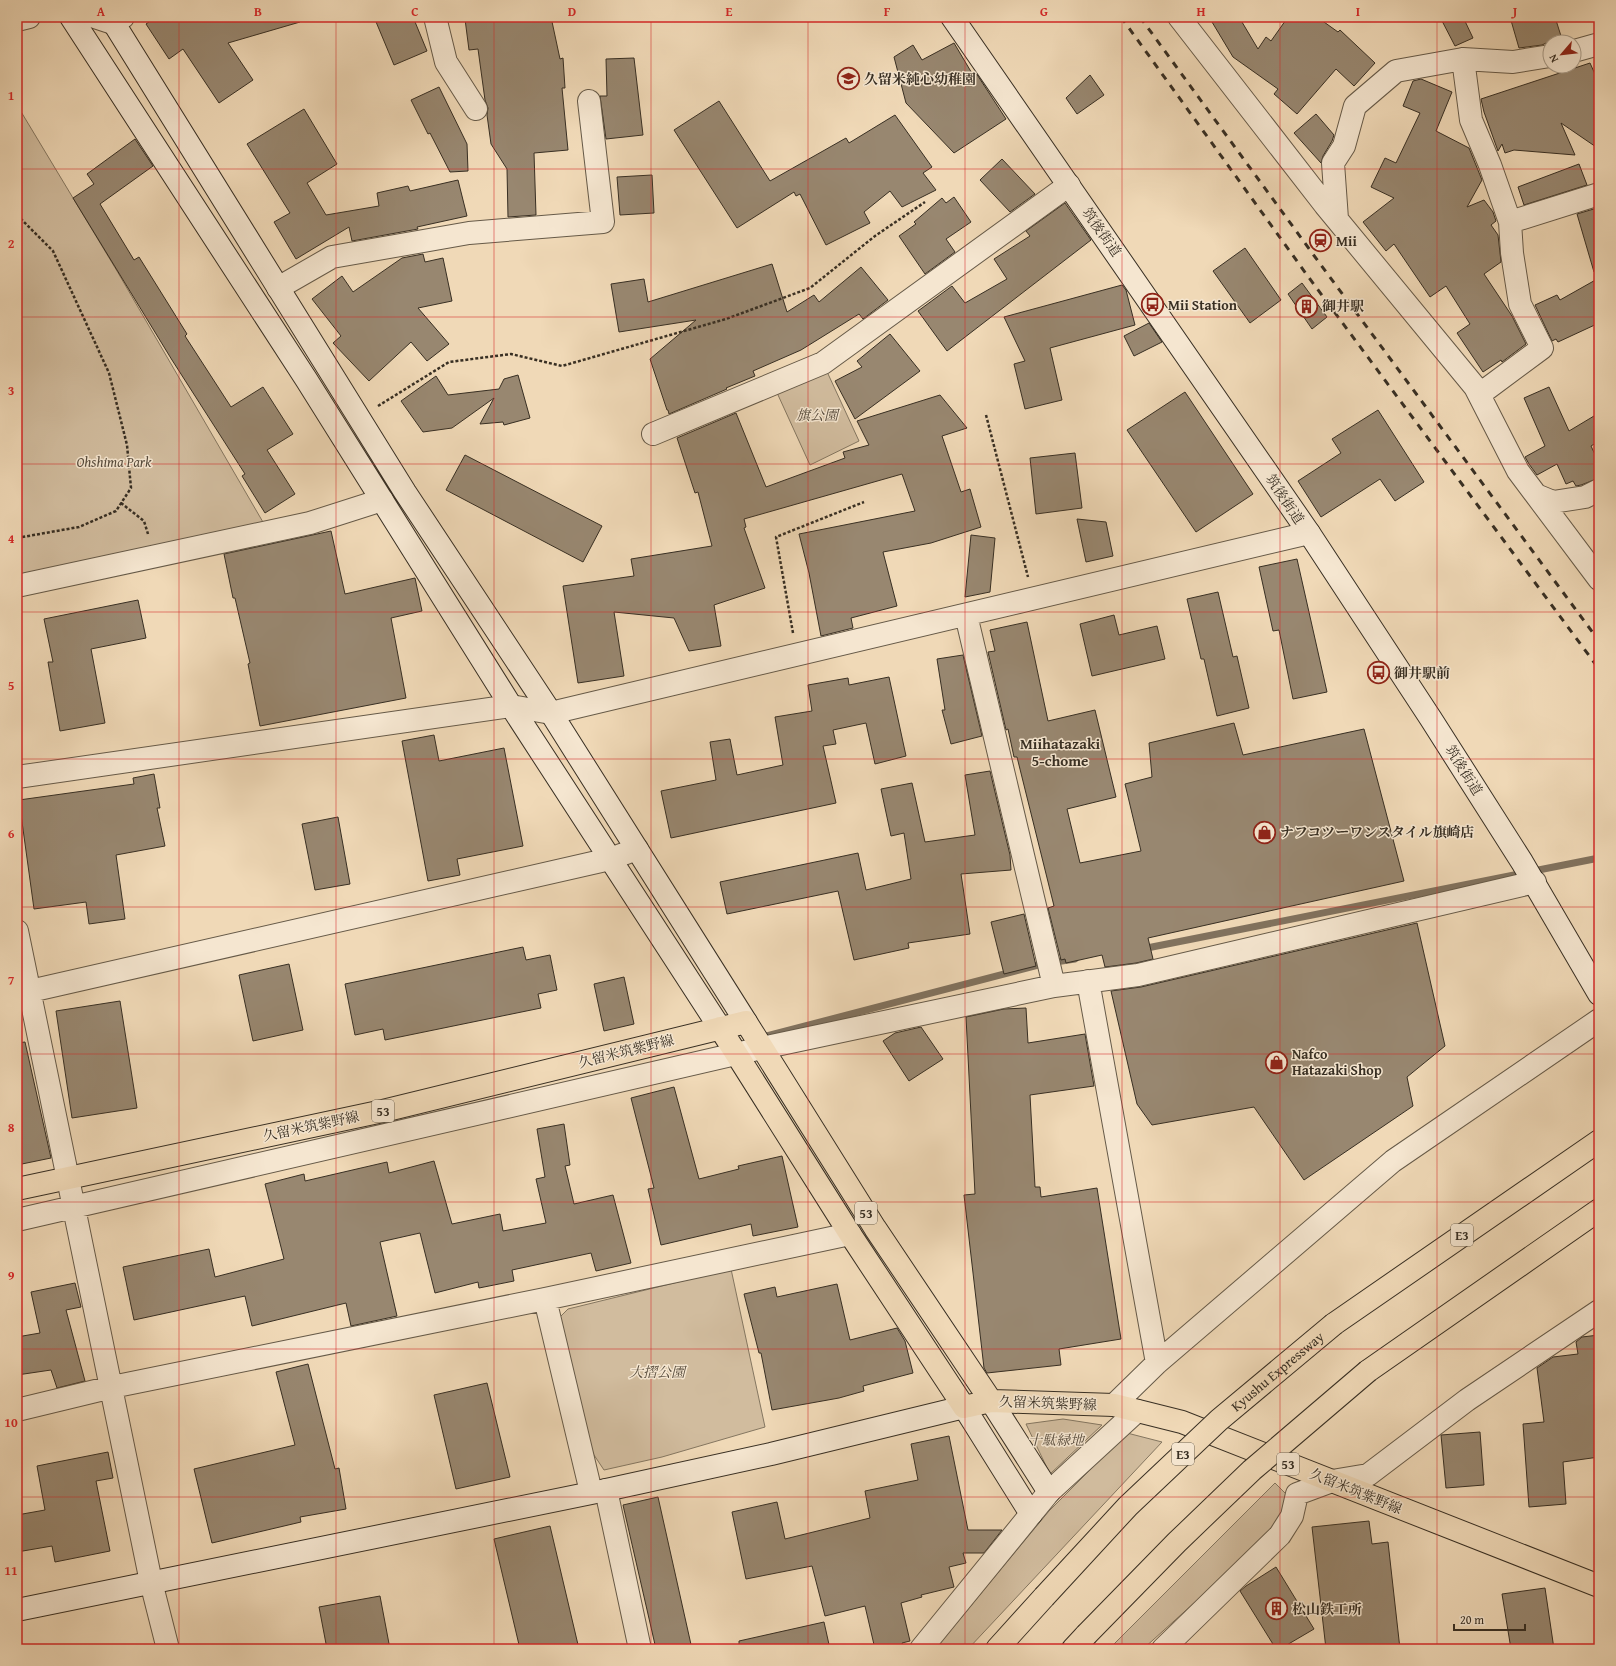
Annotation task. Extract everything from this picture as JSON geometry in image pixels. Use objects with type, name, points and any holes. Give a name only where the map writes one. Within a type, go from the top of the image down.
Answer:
[{"type":"main road","name":"久留米筑紫野線","points":[[17,1189],[383,1111],[746,1022],[875,1228],[991,1401]]},
{"type":"main road","name":"53","points":[[720,1028],[850,1234],[964,1407]]},
{"type":"main road","name":"Kyushu Expressway","points":[[997,1649],[1128,1506],[1219,1420],[1334,1324],[1595,1144]]},
{"type":"main road","points":[[1079,1642],[1177,1542],[1252,1470],[1368,1371],[1599,1210]]},
{"type":"main road","name":"久留米筑紫野線","points":[[964,1407],[991,1401],[1114,1405],[1182,1422],[1599,1586]]},
{"type":"street","points":[[17,20],[29,17]]},
{"type":"street","points":[[71,17],[306,379],[511,706],[720,1028]]},
{"type":"street","name":"筑後街道","points":[[952,17],[1309,533],[1431,719],[1534,881],[1599,994]]},
{"type":"street","points":[[1179,17],[1337,219],[1480,394],[1518,471],[1599,578]]},
{"type":"street","points":[[110,18],[405,492],[551,713],[746,1022]]},
{"type":"street","points":[[441,19],[446,62],[476,109]]},
{"type":"street","points":[[1582,49],[1599,44]]},
{"type":"street","points":[[1337,219],[1333,163],[1344,146],[1355,106],[1396,71],[1462,59],[1513,62],[1542,57]]},
{"type":"street","points":[[1462,59],[1472,120],[1510,222],[1512,253],[1520,304],[1542,348],[1480,394]]},
{"type":"street","points":[[278,288],[332,257],[469,233],[603,222],[589,101]]},
{"type":"street","points":[[653,434],[823,363],[1069,185]]},
{"type":"street","points":[[1510,222],[1599,194]]},
{"type":"street","points":[[1536,495],[1553,502],[1585,497],[1599,490]]},
{"type":"street","points":[[17,586],[310,523],[382,500]]},
{"type":"street","points":[[17,777],[511,706],[551,713],[1309,533]]},
{"type":"street","points":[[966,615],[1054,986]]},
{"type":"street","points":[[23,992],[610,859],[637,850]]},
{"type":"street","points":[[17,1220],[762,1048],[1054,986],[1138,975],[1534,881]]},
{"type":"street","points":[[17,931],[23,992],[68,1177],[151,1582],[168,1649]]},
{"type":"street","points":[[1088,981],[1157,1363]]},
{"type":"street","points":[[1114,1405],[1157,1363],[1394,1161],[1599,1020]]},
{"type":"street","points":[[17,1410],[112,1387],[545,1300],[850,1234]]},
{"type":"street","points":[[545,1300],[599,1491],[640,1649]]},
{"type":"street","points":[[1163,1649],[1280,1535],[1292,1516],[1297,1494],[1332,1482],[1368,1475],[1466,1400],[1599,1311]]},
{"type":"street","points":[[991,1401],[1049,1492]]},
{"type":"street","points":[[17,1610],[599,1491],[771,1454],[964,1407],[1031,1514]]},
{"type":"street","points":[[921,1649],[1049,1492],[1137,1411]]},
{"type":"path","points":[[359,418],[449,362],[511,354],[562,366],[726,320],[810,288],[875,236],[925,202]]},
{"type":"path","points":[[17,214],[53,251],[109,373],[127,445],[131,488],[116,510],[79,527],[17,538]]},
{"type":"path","points":[[986,415],[1034,599]]},
{"type":"path","points":[[797,655],[776,537],[864,502]]},
{"type":"path","points":[[121,503],[144,521],[154,556]]},
{"type":"green space","name":"Ohshima Park","points":[[17,105],[117,271],[267,529],[17,583]]},
{"type":"green space","name":"旗公園","points":[[823,363],[859,441],[810,465],[773,384]]},
{"type":"green space","name":"大摺公園","points":[[731,1269],[765,1427],[662,1457],[604,1470],[588,1446],[560,1317],[568,1309]]},
{"type":"green space","name":"十駄緑地","points":[[1063,1419],[1102,1425],[1050,1474],[1026,1424]]},
{"type":"green space","points":[[1127,1433],[1162,1442],[968,1649],[935,1649],[1049,1511]]},
{"type":"green space","points":[[1275,1483],[1287,1495],[1286,1520],[1143,1649],[1109,1649]]},
{"type":"building","points":[[156,17],[299,17],[300,22],[228,43],[253,80],[219,103],[183,49],[169,59],[146,24]]},
{"type":"building","points":[[374,17],[413,17],[427,51],[394,65]]},
{"type":"building","points":[[483,17],[551,17],[560,59],[563,58],[565,88],[562,88],[568,150],[534,153],[536,215],[508,217],[507,169],[491,144],[487,115],[488,108],[485,100],[478,49],[469,50],[465,19]]},
{"type":"building","points":[[1209,17],[1239,17],[1258,49],[1266,37],[1271,41],[1288,17],[1317,17],[1338,32],[1340,30],[1375,63],[1354,86],[1336,69],[1297,114],[1274,94],[1278,89],[1233,57]]},
{"type":"building","points":[[1440,17],[1463,17],[1473,38],[1455,46]]},
{"type":"building","points":[[1510,17],[1555,17],[1560,34],[1542,34],[1542,45],[1519,48]]},
{"type":"building","points":[[954,43],[973,75],[976,73],[1006,119],[954,153],[906,103],[894,57],[913,45],[922,60]]},
{"type":"building","points":[[634,58],[643,135],[606,139],[600,96],[607,96],[606,59]]},
{"type":"building","points":[[1590,63],[1599,83],[1599,149],[1561,123],[1575,155],[1514,150],[1505,153],[1502,144],[1498,151],[1481,99],[1557,74],[1582,74],[1582,66]]},
{"type":"building","points":[[1090,75],[1104,95],[1077,114],[1066,98]]},
{"type":"building","points":[[1421,79],[1452,92],[1436,131],[1469,148],[1482,180],[1467,207],[1484,200],[1493,212],[1496,221],[1491,225],[1498,235],[1501,262],[1484,274],[1512,316],[1526,344],[1502,362],[1501,360],[1483,372],[1457,333],[1470,324],[1446,286],[1430,297],[1394,244],[1386,251],[1363,222],[1394,198],[1371,187],[1385,158],[1396,163],[1420,113],[1403,106],[1413,81]]},
{"type":"building","points":[[439,87],[467,144],[468,171],[450,172],[430,133],[428,134],[411,100]]},
{"type":"building","points":[[719,101],[770,181],[846,138],[849,143],[895,115],[932,167],[923,173],[936,190],[902,207],[890,191],[864,212],[870,223],[826,245],[800,194],[796,196],[794,192],[737,228],[674,130]]},
{"type":"building","points":[[304,109],[337,164],[307,183],[326,215],[379,206],[377,193],[408,186],[410,191],[458,180],[467,216],[417,227],[418,229],[352,241],[349,227],[296,259],[274,222],[290,213],[247,144]]},
{"type":"building","points":[[1316,114],[1334,135],[1321,163],[1294,133]]},
{"type":"building","points":[[135,139],[153,166],[100,204],[134,260],[139,257],[187,334],[185,336],[231,407],[263,387],[293,434],[267,450],[295,494],[265,513],[242,476],[245,474],[172,360],[73,198],[94,184],[87,174]]},
{"type":"building","points":[[1002,159],[1035,194],[1010,212],[980,180]]},
{"type":"building","points":[[1579,164],[1587,185],[1524,205],[1518,187]]},
{"type":"building","points":[[652,175],[654,213],[620,215],[617,177]]},
{"type":"building","points":[[954,197],[971,222],[946,239],[955,252],[925,274],[899,236],[916,224],[914,222],[942,198],[946,203]]},
{"type":"building","points":[[1065,203],[1091,240],[947,351],[918,311],[952,286],[965,303],[1007,279],[994,259],[1030,236],[1026,231]]},
{"type":"building","points":[[1597,208],[1599,212],[1599,271],[1594,272],[1577,214]]},
{"type":"building","points":[[1245,248],[1281,300],[1250,323],[1213,271]]},
{"type":"building","points":[[423,254],[425,262],[443,258],[452,301],[418,308],[449,344],[427,361],[411,342],[369,381],[333,343],[341,336],[312,299],[342,276],[353,292],[402,258]]},
{"type":"building","points":[[772,264],[787,312],[814,295],[819,302],[861,267],[888,300],[863,319],[859,314],[801,350],[753,371],[755,376],[669,414],[650,359],[696,320],[619,332],[611,284],[644,279],[648,302]]},
{"type":"building","points":[[1599,278],[1599,323],[1558,342],[1556,339],[1552,341],[1535,305],[1557,295],[1560,300]]},
{"type":"building","name":"御井駅","points":[[1302,283],[1327,317],[1312,329],[1288,294]]},
{"type":"building","points":[[1122,285],[1126,290],[1135,325],[1050,348],[1062,400],[1025,409],[1014,364],[1025,361],[1004,317]]},
{"type":"building","points":[[1149,323],[1162,342],[1134,356],[1124,336]]},
{"type":"building","points":[[890,334],[920,371],[855,419],[835,381],[862,367],[857,361]]},
{"type":"building","points":[[518,375],[530,418],[504,425],[503,422],[480,424],[494,398],[452,428],[423,432],[401,401],[436,376],[448,395],[499,389],[504,379]]},
{"type":"building","points":[[1549,387],[1569,431],[1599,413],[1599,441],[1591,446],[1599,463],[1599,478],[1576,486],[1573,481],[1566,484],[1557,464],[1537,475],[1525,457],[1545,446],[1524,398]]},
{"type":"building","points":[[1185,392],[1253,494],[1196,532],[1127,430]]},
{"type":"building","points":[[940,395],[967,428],[942,436],[961,492],[970,489],[981,527],[931,543],[883,552],[897,606],[851,618],[853,628],[821,636],[809,573],[799,534],[915,511],[902,474],[744,519],[746,527],[744,528],[765,588],[714,605],[721,646],[689,651],[674,618],[614,612],[624,676],[578,683],[563,586],[634,576],[631,559],[712,546],[698,492],[695,493],[677,438],[736,413],[766,487],[845,458],[843,452],[869,445],[857,421]]},
{"type":"building","points":[[1378,410],[1424,482],[1395,501],[1380,479],[1321,517],[1298,481],[1341,453],[1332,439]]},
{"type":"building","points":[[1075,453],[1082,508],[1036,514],[1030,458]]},
{"type":"building","points":[[465,455],[602,526],[583,562],[446,490]]},
{"type":"building","points":[[1077,519],[1106,522],[1113,556],[1086,562]]},
{"type":"building","points":[[331,531],[345,594],[415,578],[422,611],[391,618],[406,698],[260,726],[248,664],[250,663],[235,598],[233,598],[224,554]]},
{"type":"building","points":[[971,535],[995,538],[990,592],[965,597]]},
{"type":"building","points":[[1297,559],[1327,692],[1293,699],[1279,630],[1273,631],[1259,567]]},
{"type":"building","points":[[1218,592],[1233,657],[1237,656],[1249,708],[1217,716],[1204,659],[1201,659],[1187,599]]},
{"type":"building","points":[[138,600],[146,638],[91,649],[105,723],[60,731],[48,662],[53,662],[44,619]]},
{"type":"building","points":[[1114,615],[1119,635],[1157,626],[1165,659],[1092,676],[1080,624]]},
{"type":"building","name":"ナフコツーワンスタイル旗崎店","points":[[1027,622],[1048,721],[1095,710],[1116,797],[1067,809],[1080,863],[1141,851],[1125,784],[1152,777],[1149,743],[1234,723],[1243,755],[1364,729],[1404,881],[1148,938],[1153,959],[1136,963],[1105,967],[1102,955],[1066,963],[1065,959],[1061,960],[1048,908],[1054,906],[1017,757],[1014,757],[1008,729],[1006,730],[988,652],[995,651],[990,630]]},
{"type":"building","points":[[963,655],[982,736],[951,744],[942,710],[945,710],[937,659]]},
{"type":"building","points":[[889,677],[906,756],[875,764],[866,723],[833,730],[836,744],[823,746],[836,803],[671,838],[661,791],[716,780],[710,742],[730,739],[737,775],[783,765],[775,717],[812,711],[808,685],[848,678],[849,685]]},
{"type":"building","points":[[434,735],[439,761],[504,748],[523,846],[457,859],[460,875],[428,881],[402,741]]},
{"type":"building","points":[[990,771],[1010,855],[1011,870],[961,874],[970,934],[908,943],[909,948],[854,960],[838,891],[727,914],[720,882],[858,853],[866,890],[911,879],[904,833],[891,836],[881,789],[912,783],[925,842],[975,835],[965,775]]},
{"type":"building","points":[[154,774],[160,808],[157,808],[165,846],[116,855],[125,919],[89,924],[86,902],[34,909],[19,800],[134,784],[133,778]]},
{"type":"building","points":[[338,817],[350,884],[315,890],[302,824]]},
{"type":"building","points":[[1024,914],[1036,966],[1004,974],[991,922]]},
{"type":"building","name":"Nafco Hatazaki Shop","points":[[1417,923],[1445,1046],[1407,1077],[1413,1106],[1304,1180],[1254,1107],[1152,1125],[1137,1104],[1111,991],[1141,987]]},
{"type":"building","points":[[523,947],[526,960],[550,955],[557,990],[538,994],[541,1008],[385,1040],[383,1029],[355,1035],[345,984]]},
{"type":"building","points":[[289,964],[303,1030],[253,1041],[239,975]]},
{"type":"building","points":[[624,977],[634,1024],[604,1031],[594,984]]},
{"type":"building","points":[[120,1001],[137,1108],[72,1118],[56,1011]]},
{"type":"building","points":[[1026,1008],[1028,1043],[1085,1034],[1094,1086],[1030,1095],[1035,1187],[1040,1187],[1041,1197],[1097,1188],[1121,1339],[1059,1349],[1061,1365],[987,1373],[984,1368],[964,1195],[975,1194],[966,1017],[1004,1009]]},
{"type":"building","points":[[921,1027],[943,1059],[909,1081],[883,1041],[895,1033]]},
{"type":"building","points":[[25,1042],[51,1158],[17,1165],[17,1043]]},
{"type":"building","points":[[674,1087],[699,1179],[739,1169],[738,1166],[782,1156],[798,1227],[753,1236],[751,1224],[661,1245],[648,1189],[654,1188],[631,1098]]},
{"type":"building","points":[[564,1124],[570,1165],[565,1166],[574,1204],[613,1195],[631,1263],[596,1271],[591,1253],[512,1270],[514,1281],[479,1288],[478,1282],[435,1293],[420,1233],[380,1242],[397,1316],[351,1326],[346,1303],[252,1326],[245,1296],[134,1320],[123,1267],[209,1249],[215,1277],[284,1259],[265,1184],[304,1174],[305,1181],[387,1162],[389,1173],[434,1161],[452,1224],[500,1214],[503,1231],[546,1223],[536,1179],[545,1177],[537,1129]]},
{"type":"building","points":[[75,1283],[81,1307],[66,1310],[85,1381],[57,1388],[51,1370],[17,1375],[17,1337],[40,1333],[31,1292]]},
{"type":"building","points":[[837,1284],[850,1340],[897,1328],[905,1341],[913,1373],[863,1386],[864,1391],[839,1398],[772,1410],[761,1353],[759,1353],[744,1294],[775,1287],[777,1297]]},
{"type":"building","points":[[1599,1335],[1599,1457],[1563,1462],[1566,1504],[1529,1507],[1523,1424],[1544,1422],[1537,1368],[1553,1357],[1578,1354],[1576,1342],[1582,1337]]},
{"type":"building","points":[[308,1364],[335,1469],[339,1468],[346,1509],[300,1517],[301,1522],[212,1543],[194,1469],[295,1445],[276,1372]]},
{"type":"building","points":[[487,1383],[510,1477],[456,1489],[434,1395]]},
{"type":"building","points":[[1480,1432],[1484,1485],[1446,1488],[1441,1435]]},
{"type":"building","points":[[949,1436],[968,1530],[1002,1530],[984,1553],[963,1553],[966,1563],[949,1567],[954,1587],[921,1595],[922,1597],[901,1603],[910,1641],[902,1643],[904,1649],[875,1649],[865,1606],[825,1616],[812,1566],[746,1579],[732,1512],[777,1502],[785,1539],[870,1518],[865,1491],[918,1480],[911,1444]]},
{"type":"building","points":[[108,1452],[113,1478],[96,1481],[110,1551],[55,1562],[52,1546],[17,1552],[17,1515],[45,1510],[37,1466]]},
{"type":"building","points":[[658,1497],[692,1649],[656,1649],[623,1505]]},
{"type":"building","points":[[1369,1521],[1372,1544],[1388,1542],[1400,1649],[1326,1649],[1312,1527]]},
{"type":"building","points":[[550,1526],[579,1649],[520,1649],[494,1539]]},
{"type":"building","name":"松山鉄工所","points":[[1276,1567],[1314,1629],[1280,1649],[1276,1649],[1240,1591]]},
{"type":"building","points":[[1545,1588],[1554,1649],[1511,1649],[1502,1594]]},
{"type":"building","points":[[380,1596],[390,1649],[327,1649],[319,1607]]},
{"type":"building","points":[[824,1622],[830,1649],[739,1649],[739,1641]]},
{"type":"waterway","points":[[1142,949],[1599,858]]},
{"type":"waterway","points":[[759,1038],[1042,964],[1075,959]]},
{"type":"railway","points":[[1121,17],[1307,275],[1599,669]]},
{"type":"railway","points":[[1140,17],[1599,641]]},
{"type":"place","name":"久留米純心幼稚園","points":[[848,79]]},
{"type":"place","name":"Mii","points":[[1320,241]]},
{"type":"place","name":"Mii Station","points":[[1153,305]]},
{"type":"place","name":"御井駅","points":[[1307,306]]},
{"type":"place","name":"御井駅前","points":[[1378,673]]},
{"type":"place","name":"ナフコツーワンスタイル旗崎店","points":[[1264,832]]},
{"type":"place","name":"Nafco Hatazaki Shop","points":[[1277,1062]]},
{"type":"place","name":"松山鉄工所","points":[[1276,1609]]},
{"type":"district","name":"Miihatazaki 5-chome","points":[[1060,752]]}]
